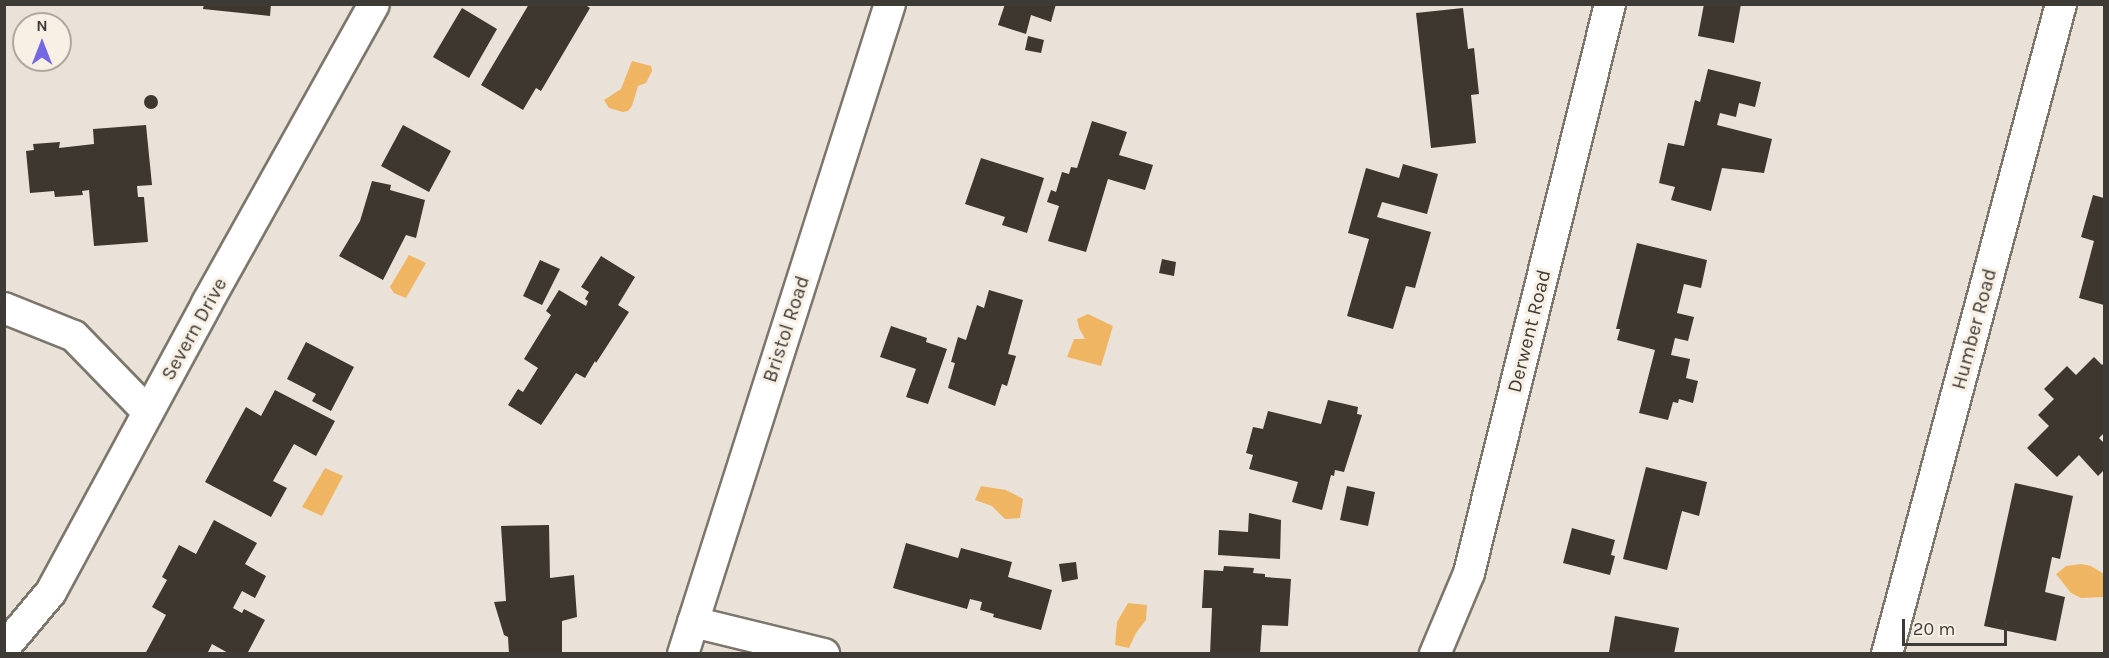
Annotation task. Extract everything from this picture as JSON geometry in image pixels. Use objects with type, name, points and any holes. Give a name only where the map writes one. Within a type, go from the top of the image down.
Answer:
[{"type":"street","name":"Severn Drive","points":[[4,648],[51,592],[374,4]]},
{"type":"street","name":"Bristol Road","points":[[682,654],[890,4]]},
{"type":"street","name":"Derwent Road","points":[[1435,654],[1469,573],[1610,4]]},
{"type":"street","name":"Humber Road","points":[[1887,654],[2061,4]]},
{"type":"street","points":[[4,308],[74,336],[148,412]]},
{"type":"street","points":[[693,622],[824,654]]},
{"type":"shaded area","points":[[632,61],[651,66],[652,71],[646,83],[638,86],[632,106],[628,111],[609,108],[604,100],[621,89]]},
{"type":"shaded area","points":[[409,255],[426,263],[406,298],[394,293],[390,287]]},
{"type":"shaded area","points":[[1088,314],[1113,326],[1101,366],[1067,357],[1074,339],[1085,339],[1077,319]]},
{"type":"shaded area","points":[[325,468],[343,476],[322,516],[302,507]]},
{"type":"shaded area","points":[[981,486],[1006,490],[1023,499],[1020,518],[1005,519],[992,506],[975,500]]},
{"type":"shaded area","points":[[2081,564],[2091,566],[2104,574],[2104,597],[2081,598],[2071,593],[2056,574],[2066,566]]},
{"type":"shaded area","points":[[1128,603],[1147,605],[1146,620],[1136,633],[1129,648],[1115,645],[1117,622]]},
{"type":"building","points":[[204,4],[271,4],[270,16],[203,9]]},
{"type":"building","points":[[529,4],[584,4],[590,8],[541,91],[536,88],[523,110],[481,85]]},
{"type":"building","points":[[1005,4],[1056,4],[1051,22],[1031,15],[1026,34],[998,25]]},
{"type":"building","points":[[1704,4],[1741,4],[1734,43],[1698,36]]},
{"type":"building","points":[[462,8],[497,29],[469,78],[433,57]]},
{"type":"building","points":[[1463,8],[1468,49],[1474,48],[1479,94],[1471,95],[1476,143],[1431,148],[1416,13]]},
{"type":"building","points":[[1028,36],[1044,40],[1041,53],[1025,50]]},
{"type":"building","points":[[1708,69],[1761,82],[1755,107],[1739,103],[1736,117],[1720,113],[1717,125],[1772,139],[1764,173],[1722,168],[1711,211],[1671,200],[1675,187],[1659,183],[1668,143],[1684,146],[1695,100],[1700,102]]},
{"type":"building","points":[[148,95],[154,95],[158,102],[154,109],[148,109],[144,105],[144,99]]},
{"type":"building","points":[[1092,121],[1127,132],[1119,155],[1153,165],[1145,190],[1108,179],[1086,252],[1048,241],[1059,206],[1047,202],[1051,190],[1056,192],[1062,172],[1069,174],[1071,167],[1077,168]]},
{"type":"building","points":[[146,125],[152,185],[137,186],[138,197],[144,197],[148,242],[94,246],[89,190],[82,191],[83,195],[55,197],[54,191],[30,193],[26,151],[34,150],[33,144],[60,142],[59,148],[94,144],[93,129]]},
{"type":"building","points":[[403,125],[451,151],[429,192],[381,166]]},
{"type":"building","points":[[981,158],[1044,178],[1027,233],[1002,225],[1005,217],[965,204]]},
{"type":"building","points":[[1403,164],[1438,174],[1427,214],[1382,202],[1377,217],[1431,232],[1415,288],[1406,286],[1393,329],[1347,316],[1369,239],[1348,233],[1366,168],[1399,178]]},
{"type":"building","points":[[372,181],[391,185],[390,190],[425,200],[416,238],[406,235],[383,280],[339,256],[360,221]]},
{"type":"building","points":[[2093,195],[2104,198],[2104,305],[2079,298],[2094,241],[2081,237]]},
{"type":"building","points":[[1637,243],[1707,260],[1701,288],[1684,284],[1677,313],[1694,317],[1688,341],[1675,338],[1671,355],[1690,359],[1686,378],[1698,381],[1693,403],[1679,399],[1678,403],[1673,402],[1668,420],[1639,413],[1655,350],[1617,340],[1620,329],[1616,329]]},
{"type":"building","points":[[601,256],[635,277],[618,305],[629,312],[585,378],[576,373],[541,425],[508,405],[518,389],[523,392],[538,368],[524,359],[551,315],[546,311],[559,290],[586,306],[588,301],[585,299],[589,292],[581,287]]},
{"type":"building","points":[[1162,259],[1176,262],[1174,276],[1159,273]]},
{"type":"building","points":[[540,260],[560,269],[542,305],[523,296]]},
{"type":"building","points":[[989,290],[1023,300],[1008,354],[1016,356],[1007,386],[1002,384],[995,406],[948,388],[955,363],[951,362],[958,337],[966,340],[977,305],[984,308]]},
{"type":"building","points":[[891,326],[927,338],[926,342],[947,349],[928,404],[906,397],[916,369],[880,357]]},
{"type":"building","points":[[306,342],[354,367],[331,411],[312,401],[316,394],[287,379]]},
{"type":"building","points":[[2094,357],[2102,365],[2104,363],[2104,433],[2099,438],[2104,443],[2104,470],[2098,476],[2079,455],[2057,477],[2027,448],[2049,426],[2038,415],[2054,399],[2044,389],[2067,366],[2076,375]]},
{"type":"building","points":[[275,390],[335,421],[316,456],[294,444],[273,481],[287,488],[271,517],[205,482],[246,407],[261,416]]},
{"type":"building","points":[[1328,400],[1358,407],[1357,414],[1362,415],[1344,472],[1335,470],[1334,476],[1331,475],[1322,510],[1292,502],[1298,482],[1249,469],[1253,455],[1246,453],[1253,427],[1263,429],[1268,411],[1321,424]]},
{"type":"building","points":[[1646,467],[1707,482],[1699,516],[1682,511],[1667,570],[1623,559]]},
{"type":"building","points":[[2015,483],[2073,496],[2060,559],[2052,557],[2045,592],[2065,597],[2056,641],[1984,626]]},
{"type":"building","points":[[1347,486],[1375,492],[1368,526],[1340,520]]},
{"type":"building","points":[[1249,513],[1281,520],[1280,559],[1218,555],[1219,530],[1248,532]]},
{"type":"building","points":[[214,520],[257,543],[245,564],[266,576],[255,598],[242,591],[233,608],[242,613],[244,609],[265,620],[247,654],[230,654],[212,644],[207,654],[145,654],[166,615],[152,607],[167,580],[162,577],[179,545],[196,554]]},
{"type":"building","points":[[549,525],[550,578],[574,575],[577,617],[562,621],[562,654],[509,654],[508,637],[504,635],[494,602],[506,601],[501,526]]},
{"type":"building","points":[[1572,528],[1615,540],[1611,555],[1615,556],[1610,575],[1563,563]]},
{"type":"building","points":[[906,543],[958,558],[961,548],[1012,562],[1008,577],[1052,590],[1041,630],[993,617],[994,614],[980,610],[982,602],[970,599],[967,609],[893,588]]},
{"type":"building","points":[[1076,562],[1078,579],[1062,582],[1059,564]]},
{"type":"building","points":[[1224,566],[1254,568],[1253,573],[1265,574],[1265,577],[1291,579],[1288,626],[1262,625],[1260,654],[1210,654],[1212,608],[1202,608],[1204,570],[1223,571]]},
{"type":"building","points":[[1615,616],[1679,628],[1674,654],[1609,652]]}]
